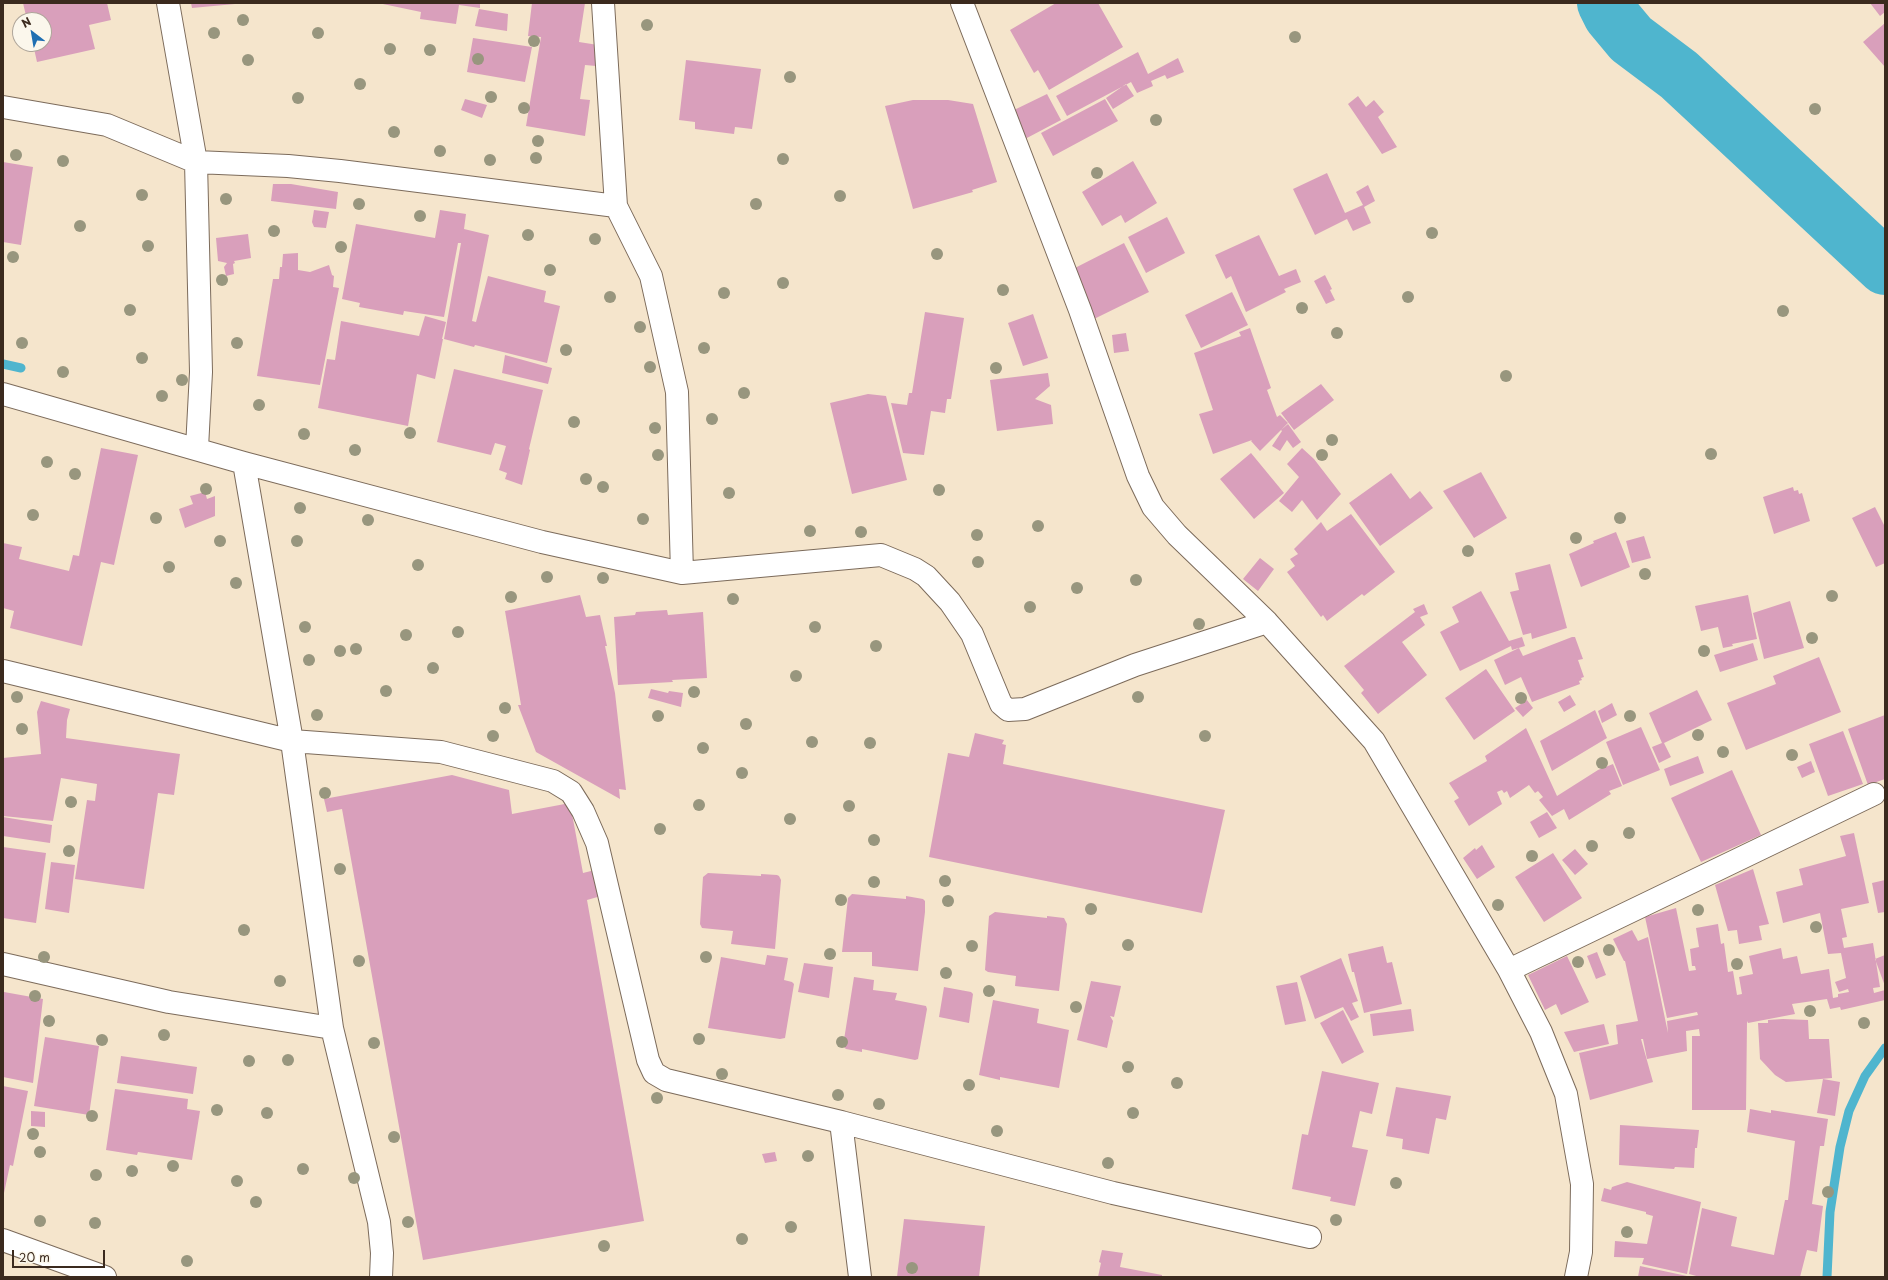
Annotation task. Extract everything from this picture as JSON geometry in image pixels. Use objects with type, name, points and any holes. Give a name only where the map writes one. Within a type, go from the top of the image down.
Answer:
[{"type":"street","points":[[168,3],[196,162],[201,372],[197,448]]},
{"type":"street","points":[[602,3],[616,206],[651,276],[677,392],[682,573]]},
{"type":"street","points":[[962,3],[1080,310],[1138,476],[1153,506],[1177,535],[1268,622],[1374,741],[1509,970],[1541,1032],[1566,1094],[1582,1184],[1581,1252],[1576,1277]]},
{"type":"street","points":[[3,107],[107,125],[196,162],[288,166],[340,171],[616,206]]},
{"type":"street","points":[[3,394],[197,448],[244,463],[542,542],[682,573],[881,555],[915,569],[926,576],[950,602],[972,634],[1001,704],[1008,710],[1025,708],[1135,665],[1268,622]]},
{"type":"street","points":[[244,463],[292,741],[332,1028],[379,1222],[382,1253],[381,1277]]},
{"type":"street","points":[[3,671],[292,741],[441,752],[553,781],[571,792],[583,811],[597,843],[648,1060],[654,1073],[666,1080],[841,1122],[1113,1193],[1310,1237]]},
{"type":"street","points":[[1509,970],[1874,794]]},
{"type":"street","points":[[3,964],[169,1002],[332,1028]]},
{"type":"street","points":[[841,1122],[860,1277]]},
{"type":"street","points":[[3,1240],[105,1277]]},
{"type":"building","points":[[23,3],[107,3],[111,20],[89,25],[95,49],[37,62],[35,52],[52,52],[52,12],[25,12]]},
{"type":"building","points":[[191,3],[235,3],[235,4],[192,8]]},
{"type":"building","points":[[378,3],[480,3],[480,8],[459,5],[456,24],[420,19],[421,12]]},
{"type":"building","points":[[532,3],[585,3],[579,42],[598,45],[596,66],[585,65],[580,99],[590,100],[585,136],[526,126],[541,37],[528,36]]},
{"type":"building","points":[[1056,3],[1098,3],[1123,47],[1049,90],[1038,70],[1034,73],[1010,30]]},
{"type":"building","points":[[1870,3],[1885,3],[1885,12],[1880,16]]},
{"type":"building","points":[[479,9],[508,14],[507,31],[475,26]]},
{"type":"building","points":[[1885,23],[1885,67],[1863,42]]},
{"type":"building","points":[[473,38],[532,47],[525,82],[467,72]]},
{"type":"building","points":[[1138,52],[1148,74],[1178,58],[1184,72],[1167,79],[1165,75],[1151,81],[1153,86],[1137,93],[1131,82],[1067,116],[1056,96]]},
{"type":"building","points":[[686,60],[761,69],[752,129],[735,127],[734,134],[695,129],[695,122],[679,120]]},
{"type":"building","points":[[1126,84],[1134,96],[1113,109],[1106,98]]},
{"type":"building","points":[[1047,94],[1061,120],[1025,139],[1012,111]]},
{"type":"building","points":[[1358,96],[1366,107],[1374,100],[1384,112],[1378,117],[1397,147],[1382,154],[1348,104]]},
{"type":"building","points":[[465,99],[487,105],[482,118],[461,110]]},
{"type":"building","points":[[1105,99],[1118,121],[1053,156],[1041,133]]},
{"type":"building","points":[[913,100],[948,100],[973,104],[997,182],[972,190],[973,192],[913,209],[885,106]]},
{"type":"building","points":[[1133,161],[1157,203],[1125,223],[1121,215],[1102,226],[1082,192]]},
{"type":"building","points":[[3,162],[33,167],[21,245],[3,242]]},
{"type":"building","points":[[1327,173],[1345,213],[1363,205],[1356,192],[1368,185],[1375,201],[1364,207],[1371,223],[1353,231],[1347,219],[1315,235],[1293,189]]},
{"type":"building","points":[[273,184],[291,184],[338,192],[336,209],[271,201]]},
{"type":"building","points":[[314,210],[329,212],[326,228],[314,227],[312,222]]},
{"type":"building","points":[[440,210],[466,214],[464,229],[489,235],[472,321],[476,322],[488,276],[546,291],[544,302],[560,306],[547,363],[444,339],[461,243],[458,243],[444,317],[404,311],[403,315],[359,307],[360,303],[342,299],[356,224],[435,238]]},
{"type":"building","points":[[1167,217],[1185,253],[1146,273],[1128,237]]},
{"type":"building","points":[[248,234],[251,258],[234,261],[234,274],[226,276],[224,267],[227,263],[218,261],[216,238]]},
{"type":"building","points":[[1259,235],[1279,276],[1296,269],[1301,282],[1284,289],[1286,292],[1246,312],[1231,276],[1226,279],[1215,255]]},
{"type":"building","points":[[1124,243],[1149,292],[1094,319],[1069,271]]},
{"type":"building","points":[[298,253],[298,270],[310,272],[329,265],[332,275],[334,276],[333,287],[339,288],[320,385],[257,376],[273,279],[279,279],[283,254]]},
{"type":"building","points":[[1325,275],[1332,289],[1330,290],[1335,300],[1326,304],[1314,281]]},
{"type":"building","points":[[1232,292],[1248,325],[1201,348],[1185,315]]},
{"type":"building","points":[[925,312],[964,318],[951,399],[947,399],[945,413],[931,411],[924,455],[903,453],[891,403],[907,405],[909,393],[912,393]]},
{"type":"building","points":[[1033,314],[1048,358],[1023,366],[1008,323]]},
{"type":"building","points":[[425,316],[446,322],[435,379],[417,374],[408,426],[318,408],[327,359],[335,360],[341,321],[419,336]]},
{"type":"building","points":[[1250,328],[1271,388],[1267,390],[1277,417],[1280,415],[1288,423],[1260,451],[1251,441],[1252,440],[1213,454],[1199,414],[1213,410],[1194,353],[1241,336],[1239,332]]},
{"type":"building","points":[[1126,333],[1129,351],[1114,353],[1112,335]]},
{"type":"building","points":[[505,355],[552,368],[548,384],[502,373]]},
{"type":"building","points":[[454,369],[543,390],[522,485],[505,479],[507,473],[499,470],[506,446],[495,443],[491,455],[437,442]]},
{"type":"building","points":[[1048,373],[1050,386],[1035,399],[1051,405],[1053,424],[997,431],[990,380]]},
{"type":"building","points":[[1321,384],[1334,400],[1294,430],[1281,413]]},
{"type":"building","points":[[868,394],[886,396],[907,480],[852,494],[830,403]]},
{"type":"building","points":[[1288,424],[1301,442],[1293,448],[1287,440],[1280,451],[1272,446],[1282,431],[1281,430]]},
{"type":"building","points":[[101,448],[138,455],[114,565],[101,562],[82,646],[10,628],[14,611],[3,608],[3,543],[22,547],[19,559],[69,571],[73,555],[79,556]]},
{"type":"building","points":[[1302,448],[1314,459],[1341,494],[1317,520],[1302,500],[1292,512],[1279,501],[1299,477],[1287,464]]},
{"type":"building","points":[[1251,453],[1284,493],[1254,519],[1220,479]]},
{"type":"building","points":[[1481,472],[1507,518],[1474,538],[1443,491]]},
{"type":"building","points":[[1391,473],[1410,499],[1420,491],[1433,508],[1380,546],[1349,503]]},
{"type":"building","points":[[1793,487],[1794,491],[1798,490],[1799,494],[1802,493],[1810,521],[1774,534],[1763,497]]},
{"type":"building","points":[[205,492],[207,499],[215,496],[215,516],[185,528],[179,509],[193,504],[190,496]]},
{"type":"building","points":[[1875,507],[1885,527],[1885,563],[1876,567],[1852,518]]},
{"type":"building","points":[[1351,514],[1395,572],[1364,596],[1362,594],[1327,621],[1323,615],[1321,617],[1287,572],[1295,566],[1290,559],[1298,554],[1294,549],[1321,522],[1327,531]]},
{"type":"building","points":[[1616,532],[1630,567],[1581,587],[1569,554],[1594,543],[1593,541]]},
{"type":"building","points":[[1644,536],[1651,558],[1632,563],[1626,541]]},
{"type":"building","points":[[1260,558],[1274,569],[1258,591],[1243,579]]},
{"type":"building","points":[[1550,564],[1567,628],[1532,639],[1531,633],[1523,635],[1510,592],[1519,590],[1515,573]]},
{"type":"building","points":[[1481,591],[1509,641],[1522,637],[1525,646],[1512,650],[1511,646],[1460,671],[1440,632],[1459,622],[1452,607]]},
{"type":"building","points":[[580,595],[586,617],[600,615],[607,646],[605,646],[615,693],[626,790],[619,789],[620,799],[536,752],[518,705],[521,705],[505,611]]},
{"type":"building","points":[[1748,595],[1757,639],[1732,644],[1733,646],[1723,648],[1718,627],[1701,631],[1695,606]]},
{"type":"building","points":[[1790,601],[1804,648],[1764,659],[1753,613]]},
{"type":"building","points":[[1424,604],[1428,614],[1420,617],[1425,625],[1402,642],[1427,675],[1378,714],[1361,693],[1364,690],[1344,666],[1415,612],[1413,609]]},
{"type":"building","points":[[667,610],[668,615],[703,612],[707,678],[672,680],[673,682],[618,685],[614,617],[635,615],[636,612]]},
{"type":"building","points":[[1575,637],[1583,659],[1578,660],[1584,677],[1579,681],[1580,684],[1532,702],[1521,677],[1505,685],[1494,660],[1519,648],[1523,656]]},
{"type":"building","points":[[1753,643],[1758,660],[1720,672],[1714,655]]},
{"type":"building","points":[[1819,657],[1841,712],[1746,750],[1727,703],[1776,684],[1773,676]]},
{"type":"building","points":[[1486,669],[1515,711],[1474,740],[1445,698]]},
{"type":"building","points":[[651,689],[668,693],[669,691],[683,693],[681,707],[648,698]]},
{"type":"building","points":[[1697,690],[1712,720],[1664,743],[1671,757],[1659,763],[1652,747],[1662,743],[1649,713]]},
{"type":"building","points":[[1570,695],[1576,705],[1564,712],[1558,702]]},
{"type":"building","points":[[1527,700],[1533,708],[1523,717],[1515,708]]},
{"type":"building","points":[[41,701],[70,709],[67,720],[66,738],[180,754],[174,795],[158,793],[144,889],[75,879],[87,800],[95,801],[97,784],[61,778],[53,821],[3,816],[3,758],[41,754],[37,712]]},
{"type":"building","points":[[1612,703],[1617,715],[1602,723],[1598,711]]},
{"type":"building","points":[[1595,710],[1607,738],[1552,771],[1540,741]]},
{"type":"building","points":[[1885,715],[1885,779],[1868,785],[1848,729]]},
{"type":"building","points":[[1641,727],[1660,770],[1623,785],[1606,742]]},
{"type":"building","points":[[1526,728],[1557,796],[1598,770],[1613,764],[1622,786],[1609,791],[1611,794],[1569,820],[1564,809],[1552,816],[1539,800],[1543,797],[1538,791],[1535,793],[1529,785],[1510,798],[1507,791],[1504,793],[1502,790],[1497,792],[1502,804],[1469,826],[1454,801],[1459,798],[1449,783],[1487,761],[1485,756]]},
{"type":"building","points":[[1843,731],[1863,784],[1828,796],[1809,744]]},
{"type":"building","points":[[975,733],[1004,740],[1002,744],[1006,745],[1003,764],[1225,810],[1202,913],[929,857],[948,753],[969,757]]},
{"type":"building","points":[[1698,756],[1704,773],[1670,786],[1664,769]]},
{"type":"building","points":[[1811,761],[1815,772],[1802,778],[1797,767]]},
{"type":"building","points":[[1732,770],[1761,835],[1701,862],[1671,798]]},
{"type":"building","points":[[452,775],[509,790],[512,814],[570,803],[583,873],[595,870],[601,896],[587,900],[644,1221],[423,1260],[342,809],[327,812],[324,799]]},
{"type":"building","points":[[1547,812],[1557,828],[1539,838],[1530,822]]},
{"type":"building","points":[[3,817],[52,825],[50,843],[3,836]]},
{"type":"building","points":[[1854,833],[1869,903],[1841,909],[1847,937],[1842,938],[1844,948],[1873,943],[1880,987],[1873,988],[1874,993],[1885,990],[1885,1000],[1841,1010],[1840,1007],[1830,1009],[1827,999],[1792,1004],[1795,1014],[1748,1023],[1747,1021],[1746,1110],[1692,1110],[1692,1036],[1700,1036],[1699,1029],[1686,1031],[1687,1051],[1647,1059],[1643,1039],[1641,1039],[1653,1082],[1590,1100],[1579,1053],[1618,1044],[1616,1025],[1638,1021],[1625,961],[1613,939],[1632,930],[1638,941],[1648,937],[1668,1033],[1667,1021],[1698,1015],[1697,1012],[1667,1018],[1645,917],[1676,908],[1689,971],[1696,970],[1695,966],[1692,966],[1690,949],[1699,947],[1696,928],[1718,924],[1721,944],[1724,943],[1728,972],[1733,971],[1737,995],[1742,994],[1739,977],[1753,974],[1749,956],[1781,948],[1783,959],[1797,956],[1801,974],[1829,969],[1833,998],[1838,997],[1838,994],[1849,992],[1848,989],[1839,992],[1835,982],[1846,978],[1841,953],[1828,954],[1820,913],[1783,923],[1776,892],[1803,885],[1799,869],[1846,856],[1840,836]]},
{"type":"building","points":[[1482,845],[1495,867],[1477,879],[1463,858],[1475,848],[1476,850]]},
{"type":"building","points":[[3,847],[46,853],[36,923],[3,918]]},
{"type":"building","points":[[1575,849],[1588,864],[1575,875],[1562,860]]},
{"type":"building","points":[[1553,853],[1582,898],[1544,922],[1515,877]]},
{"type":"building","points":[[51,862],[75,865],[69,913],[45,909]]},
{"type":"building","points":[[1753,869],[1769,924],[1759,926],[1762,940],[1739,944],[1737,930],[1728,931],[1715,885]]},
{"type":"building","points":[[708,873],[761,876],[761,874],[779,876],[781,880],[775,949],[731,944],[733,931],[702,928],[700,924],[703,877]]},
{"type":"building","points":[[1885,880],[1885,912],[1878,913],[1872,883]]},
{"type":"building","points":[[852,894],[906,899],[906,896],[923,899],[925,901],[918,971],[872,966],[872,952],[842,952],[848,898]]},
{"type":"building","points":[[995,912],[1047,918],[1047,916],[1064,918],[1067,924],[1059,991],[1015,986],[1016,976],[988,972],[985,970],[989,916]]},
{"type":"building","points":[[1383,946],[1387,963],[1392,962],[1402,1004],[1364,1013],[1348,954]]},
{"type":"building","points":[[1597,952],[1606,975],[1596,979],[1587,956]]},
{"type":"building","points":[[767,955],[788,958],[784,980],[794,984],[785,1038],[780,1039],[708,1028],[721,957],[765,965]]},
{"type":"building","points":[[1885,955],[1885,986],[1875,959]]},
{"type":"building","points":[[1567,956],[1589,1002],[1561,1015],[1556,1004],[1545,1010],[1528,975]]},
{"type":"building","points":[[1341,958],[1358,1001],[1352,1003],[1359,1017],[1351,1021],[1343,1007],[1315,1019],[1300,976]]},
{"type":"building","points":[[804,963],[833,967],[829,998],[798,992]]},
{"type":"building","points":[[854,977],[874,980],[873,990],[897,993],[895,1000],[926,1006],[927,1009],[918,1059],[915,1060],[862,1049],[862,1052],[846,1049],[843,1046]]},
{"type":"building","points":[[1091,981],[1121,986],[1114,1017],[1110,1016],[1113,1021],[1107,1048],[1077,1040]]},
{"type":"building","points":[[1297,982],[1306,1021],[1285,1025],[1276,986]]},
{"type":"building","points":[[944,987],[971,992],[973,994],[969,1023],[939,1017]]},
{"type":"building","points":[[4,992],[43,999],[33,1083],[3,1077]]},
{"type":"building","points":[[993,1000],[1039,1009],[1037,1023],[1069,1030],[1059,1088],[1000,1077],[1000,1080],[979,1075]]},
{"type":"building","points":[[1411,1009],[1414,1031],[1373,1036],[1370,1014]]},
{"type":"building","points":[[1343,1010],[1364,1052],[1342,1064],[1320,1023]]},
{"type":"building","points":[[1768,1020],[1808,1020],[1809,1039],[1829,1039],[1832,1078],[1786,1082],[1775,1075],[1760,1059],[1758,1023],[1768,1023]]},
{"type":"building","points":[[1604,1024],[1609,1044],[1574,1052],[1564,1032]]},
{"type":"building","points":[[45,1037],[99,1046],[89,1115],[34,1106]]},
{"type":"building","points":[[121,1056],[197,1067],[193,1094],[117,1083]]},
{"type":"building","points":[[1322,1071],[1379,1083],[1372,1114],[1360,1111],[1352,1147],[1368,1150],[1355,1206],[1330,1201],[1331,1197],[1292,1189],[1302,1134],[1308,1135]]},
{"type":"building","points":[[1823,1079],[1840,1082],[1835,1116],[1817,1113]]},
{"type":"building","points":[[3,1086],[28,1091],[13,1166],[10,1165],[4,1193]]},
{"type":"building","points":[[1396,1087],[1451,1096],[1446,1120],[1436,1118],[1429,1154],[1402,1149],[1403,1139],[1386,1136]]},
{"type":"building","points":[[115,1089],[188,1099],[187,1109],[200,1111],[192,1160],[138,1152],[137,1155],[106,1150]]},
{"type":"building","points":[[1750,1109],[1771,1113],[1771,1110],[1828,1119],[1824,1146],[1820,1146],[1812,1204],[1823,1206],[1817,1252],[1807,1250],[1800,1277],[1700,1277],[1689,1274],[1702,1208],[1737,1217],[1731,1246],[1774,1255],[1785,1200],[1788,1200],[1795,1141],[1747,1132]]},
{"type":"building","points":[[31,1111],[45,1112],[45,1127],[31,1126]]},
{"type":"building","points":[[1620,1125],[1699,1130],[1697,1148],[1695,1148],[1694,1168],[1675,1167],[1674,1169],[1619,1165]]},
{"type":"building","points":[[775,1152],[777,1161],[765,1163],[762,1154]]},
{"type":"building","points":[[1627,1182],[1701,1202],[1687,1274],[1642,1264],[1644,1258],[1614,1257],[1615,1241],[1647,1244],[1653,1216],[1646,1214],[1646,1212],[1601,1201],[1604,1188],[1611,1190],[1612,1187]]},
{"type":"building","points":[[904,1219],[985,1226],[979,1277],[897,1277]]},
{"type":"building","points":[[1102,1250],[1123,1253],[1120,1267],[1162,1275],[1162,1277],[1098,1277],[1101,1263],[1099,1262]]},
{"type":"building","points":[[1640,1266],[1687,1276],[1687,1277],[1638,1277]]},
{"type":"waterway","points":[[1605,3],[1611,15],[1631,39],[1679,75],[1885,267]]},
{"type":"waterway","points":[[3,364],[21,368]]},
{"type":"waterway","points":[[1827,1277],[1830,1212],[1840,1147],[1849,1111],[1865,1076],[1885,1048]]}]
